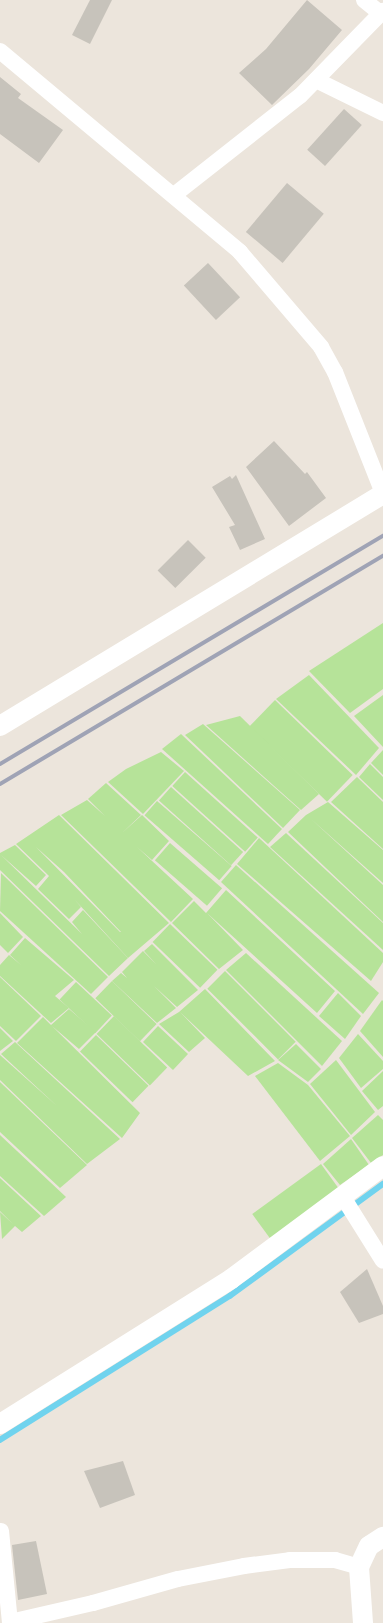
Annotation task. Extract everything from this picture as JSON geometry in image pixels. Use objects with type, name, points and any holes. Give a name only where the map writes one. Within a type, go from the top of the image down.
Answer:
[{"type":"street","points":[[174,195],[300,96],[382,12],[364,0]]},
{"type":"street","points":[[0,51],[240,252],[321,346],[335,372],[383,493],[0,726]]},
{"type":"street","points":[[316,80],[383,113]]},
{"type":"street","points":[[0,1424],[231,1279],[343,1198],[383,1166]]},
{"type":"street","points":[[343,1198],[383,1261]]},
{"type":"street","points":[[1,1531],[10,1622],[93,1603],[178,1579],[244,1566],[290,1560],[335,1560],[359,1567]]},
{"type":"street","points":[[363,1623],[359,1567],[369,1546],[383,1537]]},
{"type":"green space","points":[[383,623],[383,689],[350,713],[309,671]]},
{"type":"green space","points":[[309,675],[379,748],[356,775],[276,699]]},
{"type":"green space","points":[[383,695],[383,747],[354,716]]},
{"type":"green space","points":[[275,700],[353,775],[327,802],[249,727]]},
{"type":"green space","points":[[240,716],[319,794],[301,810],[206,725]]},
{"type":"green space","points":[[203,724],[300,810],[283,828],[185,735]]},
{"type":"green space","points":[[181,734],[282,829],[268,844],[162,749]]},
{"type":"green space","points":[[383,750],[383,775],[371,763]]},
{"type":"green space","points":[[161,752],[184,771],[143,814],[108,782],[126,769]]},
{"type":"green space","points":[[370,764],[383,777],[383,800],[359,777]]},
{"type":"green space","points":[[185,772],[258,838],[245,852],[172,786]]},
{"type":"green space","points":[[357,777],[383,802],[383,849],[331,802]]},
{"type":"green space","points":[[106,783],[141,815],[122,833],[142,815],[169,841],[152,860],[137,847],[193,899],[171,922],[61,815],[87,800],[105,816],[88,799]]},
{"type":"green space","points":[[171,787],[243,852],[231,865],[159,800]]},
{"type":"green space","points":[[157,801],[232,866],[219,880],[145,815]]},
{"type":"green space","points":[[328,802],[383,850],[383,883],[311,819],[383,885],[383,922],[288,832],[306,815]]},
{"type":"green space","points":[[59,815],[169,923],[128,958],[75,900],[81,907],[69,919],[38,889],[49,876],[16,844]],"holes":[[[36,847],[64,872],[121,932]]]},
{"type":"green space","points":[[286,833],[383,923],[383,950],[270,847]]},
{"type":"green space","points":[[259,838],[383,953],[383,962],[371,981],[237,864]]},
{"type":"green space","points":[[170,843],[222,888],[207,906],[155,860]]},
{"type":"green space","points":[[15,845],[46,875],[36,886],[1,855],[82,934],[72,922],[83,910],[128,958],[109,976],[0,870],[0,853]]},
{"type":"green space","points":[[236,865],[379,993],[363,1014],[221,882]]},
{"type":"green space","points":[[1,873],[108,977],[91,994],[0,911]]},
{"type":"green space","points":[[226,890],[335,991],[317,1013],[207,913],[243,950],[219,969],[172,923],[194,901],[206,913]]},
{"type":"green space","points":[[0,913],[23,937],[8,953],[0,945]]},
{"type":"green space","points":[[170,924],[217,970],[200,988],[153,942]]},
{"type":"green space","points":[[25,938],[74,980],[55,996],[69,1008],[51,1023],[0,976],[0,965],[9,955],[21,965],[10,955]]},
{"type":"green space","points":[[152,944],[198,990],[177,1007],[154,986],[176,1008],[157,1023],[112,981],[121,973],[127,978],[122,972],[143,951],[156,964],[144,951]]},
{"type":"green space","points":[[246,953],[342,1041],[322,1066],[226,970]]},
{"type":"green space","points":[[225,971],[296,1042],[278,1059],[207,989]]},
{"type":"green space","points":[[0,977],[41,1016],[16,1041],[0,1026]]},
{"type":"green space","points":[[112,981],[157,1024],[140,1041],[95,998]]},
{"type":"green space","points":[[76,982],[112,1015],[95,1033],[60,1000]]},
{"type":"green space","points":[[205,989],[275,1061],[248,1076],[180,1012],[205,1038],[189,1052],[159,1024],[179,1012]]},
{"type":"green space","points":[[338,993],[361,1016],[345,1039],[319,1016]]},
{"type":"green space","points":[[383,1001],[383,1057],[360,1031]]},
{"type":"green space","points":[[69,1009],[96,1032],[79,1049],[52,1026],[140,1113],[122,1138],[17,1043],[43,1017],[51,1025]]},
{"type":"green space","points":[[114,1016],[167,1067],[150,1085],[97,1034]]},
{"type":"green space","points":[[158,1026],[188,1054],[173,1070],[143,1042]]},
{"type":"green space","points":[[0,1028],[13,1041],[0,1051]]},
{"type":"green space","points":[[358,1034],[383,1061],[383,1069],[361,1088],[339,1058]]},
{"type":"green space","points":[[96,1035],[149,1086],[133,1102],[80,1052]]},
{"type":"green space","points":[[15,1042],[120,1139],[87,1164],[0,1080],[0,1055],[57,1106],[1,1054]]},
{"type":"green space","points":[[296,1044],[321,1069],[308,1082],[278,1060]]},
{"type":"green space","points":[[336,1060],[375,1112],[351,1135],[310,1084]]},
{"type":"green space","points":[[278,1063],[308,1085],[350,1136],[320,1161],[255,1076]]},
{"type":"green space","points":[[383,1071],[383,1106],[378,1110],[362,1091]]},
{"type":"green space","points":[[0,1082],[87,1165],[60,1188],[0,1132]]},
{"type":"green space","points":[[378,1115],[383,1120],[383,1155],[371,1163],[352,1138]]},
{"type":"green space","points":[[0,1135],[66,1197],[44,1216],[0,1176]]},
{"type":"green space","points":[[351,1139],[369,1165],[340,1185],[323,1164]]},
{"type":"green space","points":[[321,1164],[340,1190],[271,1240],[252,1214]]},
{"type":"green space","points":[[0,1178],[41,1216],[22,1232],[15,1226],[2,1239],[0,1212],[13,1224],[0,1211]]},
{"type":"building","points":[[90,0],[112,0],[90,44],[72,35]]},
{"type":"building","points":[[307,0],[342,30],[309,69],[272,105],[239,73],[266,49]]},
{"type":"building","points":[[0,77],[21,94],[18,98],[63,130],[39,163],[0,134]]},
{"type":"building","points":[[344,109],[362,125],[325,166],[307,150]]},
{"type":"building","points":[[287,183],[324,214],[283,263],[246,232]]},
{"type":"building","points":[[208,263],[240,297],[216,320],[184,286]]},
{"type":"building","points":[[274,441],[305,474],[307,472],[326,498],[289,526],[246,467]]},
{"type":"building","points":[[236,475],[265,539],[240,550],[229,527],[235,525],[212,487],[230,476],[232,479]]},
{"type":"building","points":[[188,540],[206,558],[175,588],[158,570]]},
{"type":"building","points":[[367,1269],[383,1306],[383,1314],[359,1323],[340,1292]]},
{"type":"building","points":[[123,1461],[135,1495],[100,1508],[84,1471]]},
{"type":"building","points":[[36,1541],[47,1594],[18,1600],[12,1545]]},
{"type":"waterway","points":[[0,1440],[230,1296],[383,1184]]},
{"type":"railway","points":[[0,764],[383,536]]},
{"type":"railway","points":[[0,784],[383,556]]}]
